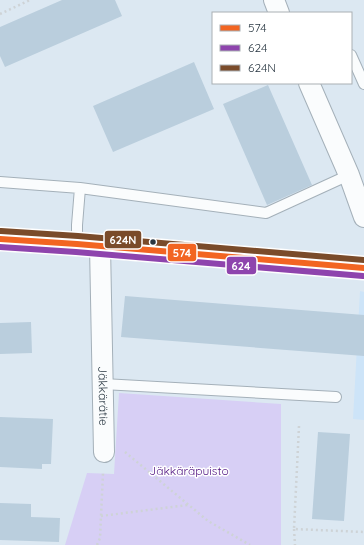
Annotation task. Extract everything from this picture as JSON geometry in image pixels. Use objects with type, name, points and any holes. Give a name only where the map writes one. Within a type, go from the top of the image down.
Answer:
[{"type":"main road","points":[[0,239],[364,268]]},
{"type":"street","points":[[274,0],[279,12]]},
{"type":"street","points":[[308,84],[349,175],[364,217]]},
{"type":"street","name":"Jäkkärätie","points":[[100,246],[104,444]]},
{"type":"lane","points":[[352,57],[364,84]]},
{"type":"lane","points":[[0,182],[80,188],[266,214],[349,175]]},
{"type":"lane","points":[[77,244],[80,188]]},
{"type":"lane","points":[[103,384],[336,397]]},
{"type":"path","points":[[0,14],[30,0]]},
{"type":"path","points":[[296,545],[294,529],[299,426]]},
{"type":"path","points":[[104,444],[208,521],[250,545]]},
{"type":"path","points":[[97,545],[100,538],[104,444]]},
{"type":"path","points":[[101,516],[188,505]]},
{"type":"path","points":[[294,529],[364,532]]},
{"type":"shaded area","points":[[360,291],[364,292],[364,420],[353,419]]},
{"type":"green space","name":"Jäkkäräpuisto","points":[[119,393],[281,404],[281,545],[65,545],[87,473],[114,474]]},
{"type":"building","points":[[62,0],[115,0],[122,16],[5,67],[0,56],[0,27]]},
{"type":"building","points":[[194,62],[214,109],[113,152],[93,106]]},
{"type":"building","points":[[268,85],[312,185],[267,205],[223,104]]},
{"type":"building","points":[[125,296],[364,315],[364,356],[121,337]]},
{"type":"building","points":[[31,322],[32,353],[0,354],[0,323]]},
{"type":"building","points":[[0,417],[53,419],[51,464],[42,464],[42,469],[0,467]]},
{"type":"building","points":[[318,432],[350,434],[344,521],[312,519]]},
{"type":"building","points":[[0,503],[31,504],[31,517],[60,518],[59,542],[0,540]]},
{"type":"transit line","name":"624N","points":[[1,231],[364,260]]},
{"type":"transit line","name":"574","points":[[0,239],[364,268]]},
{"type":"transit line","name":"624","points":[[0,247],[363,276]]}]
